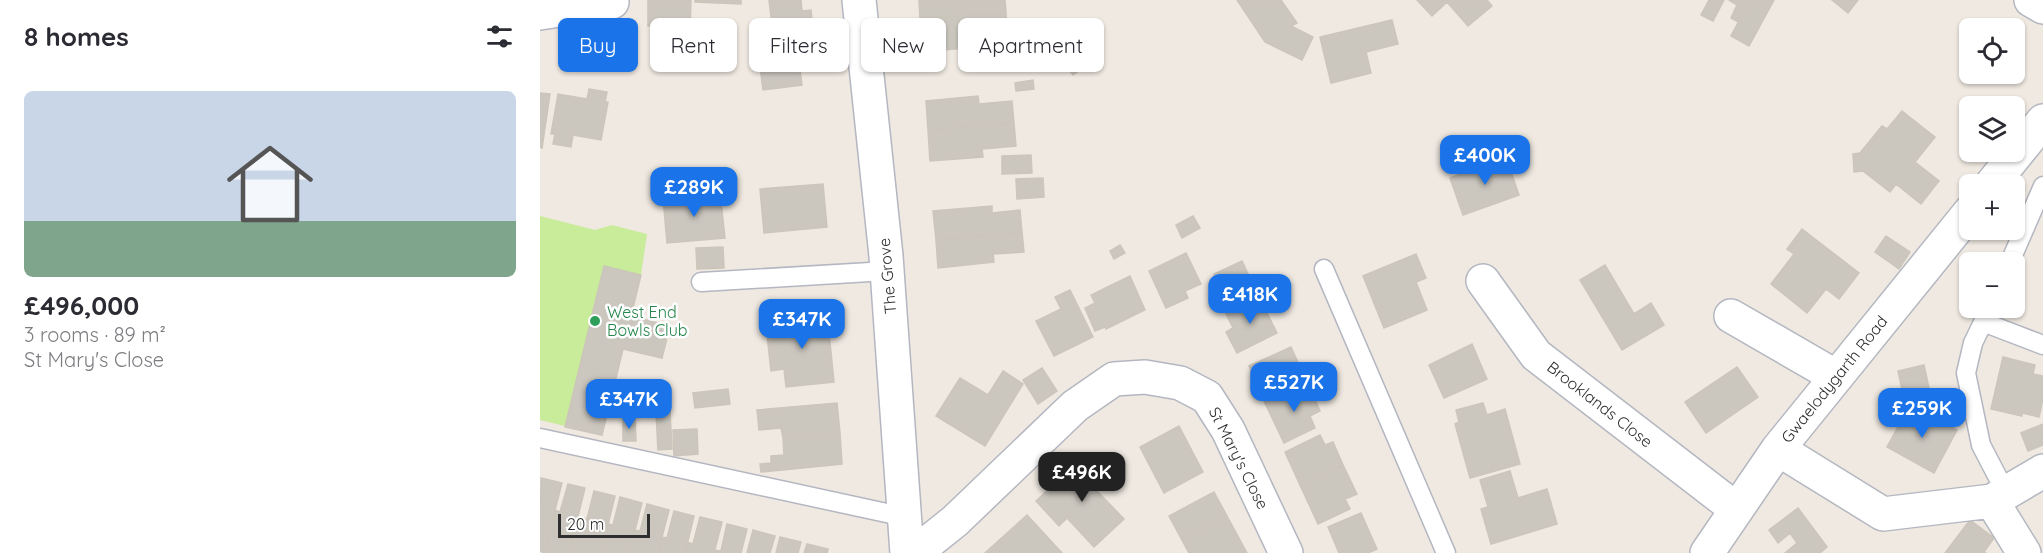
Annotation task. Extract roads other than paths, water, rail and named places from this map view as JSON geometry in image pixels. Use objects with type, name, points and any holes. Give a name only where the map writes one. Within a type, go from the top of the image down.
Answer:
[{"type":"street","name":"The Grove","points":[[859,0],[886,271],[907,553]]},
{"type":"street","points":[[2031,0],[2043,7]]},
{"type":"street","points":[[540,13],[612,2]]},
{"type":"street","points":[[2000,174],[2043,121]]},
{"type":"street","name":"Gwaelodygarth Road","points":[[1707,553],[1778,449],[1959,225]]},
{"type":"street","name":"Brooklands Close","points":[[1483,281],[1536,355],[1736,509]]},
{"type":"street","points":[[1731,316],[1835,376]]},
{"type":"street","name":"St Mary's Close","points":[[915,553],[955,521],[1075,406],[1114,379],[1145,377],[1180,384],[1207,397],[1228,430],[1286,553]]},
{"type":"street","points":[[1778,449],[1883,514],[1999,497],[2043,471]]},
{"type":"street","points":[[1999,497],[2024,553]]},
{"type":"lane","points":[[2014,252],[2043,186]]},
{"type":"lane","points":[[1324,269],[1446,553]]},
{"type":"lane","points":[[701,282],[886,271]]},
{"type":"lane","points":[[1986,318],[1973,343],[1966,373],[1981,445],[1999,497]]},
{"type":"lane","points":[[1993,318],[2043,345]]},
{"type":"lane","points":[[540,438],[905,517]]},
{"type":"place","name":"West End Bowls Club","points":[[595,321]]}]
